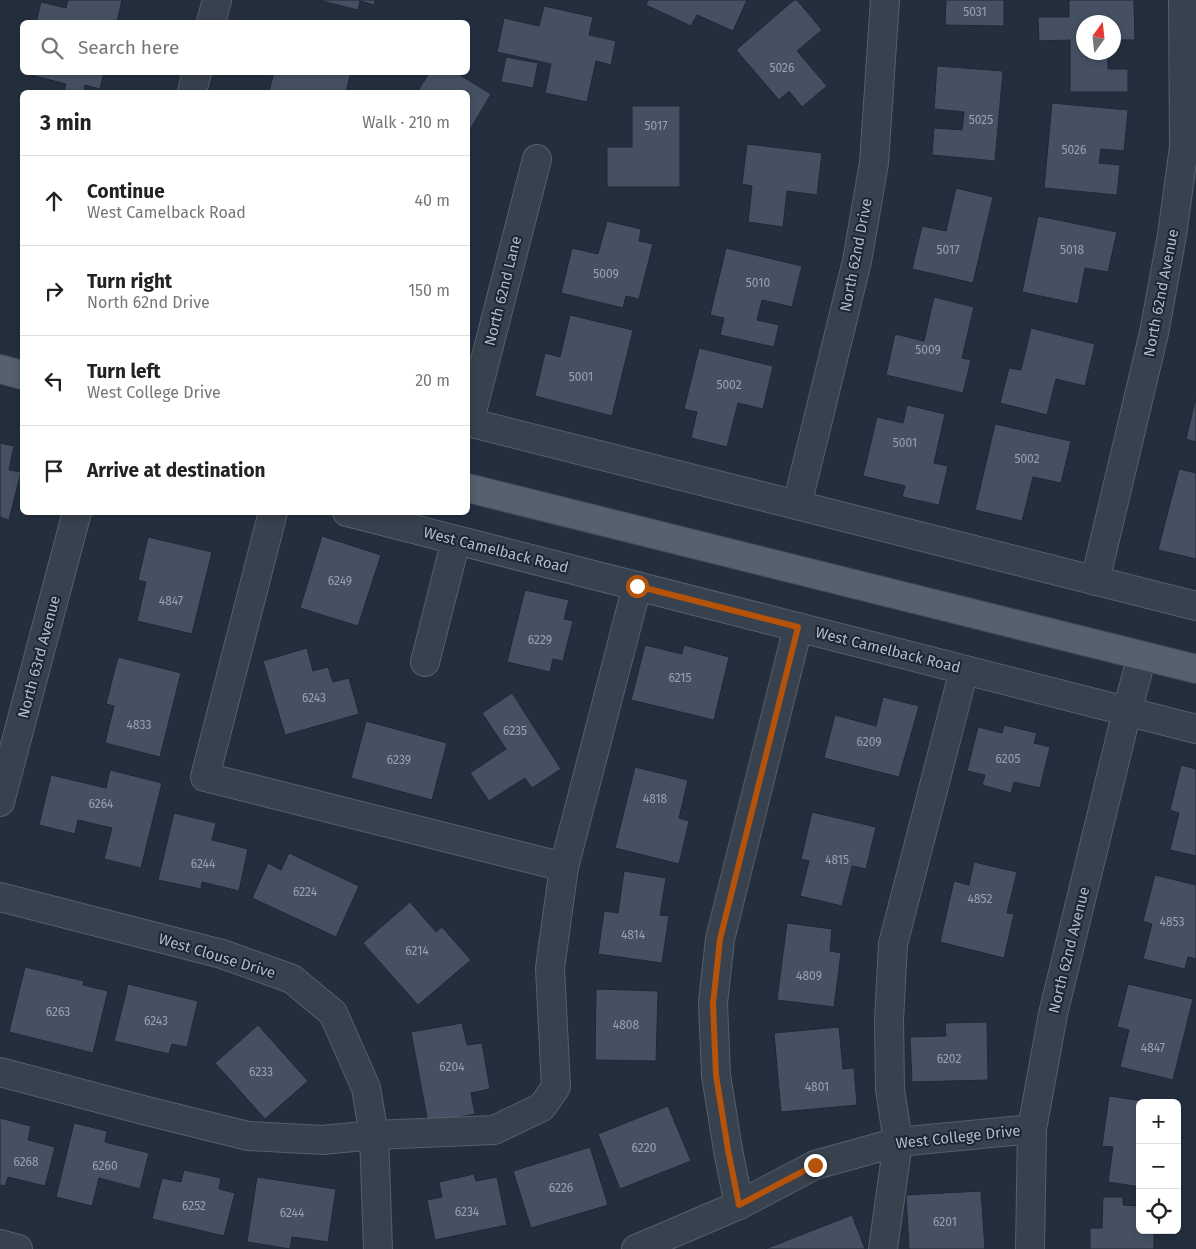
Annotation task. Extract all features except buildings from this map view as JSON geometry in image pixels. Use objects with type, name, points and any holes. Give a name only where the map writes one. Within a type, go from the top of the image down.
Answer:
[{"type":"main road","points":[[0,369],[20,374]]},
{"type":"main road","points":[[470,488],[1196,669]]},
{"type":"street","points":[[212,20],[217,0]]},
{"type":"street","name":"North 62nd Drive","points":[[797,505],[858,261],[874,163],[885,0]]},
{"type":"street","name":"North 62nd Avenue","points":[[1095,581],[1154,333],[1172,235],[1184,147],[1183,0]]},
{"type":"street","points":[[193,90],[197,75]]},
{"type":"street","name":"North 62nd Lane","points":[[470,415],[537,159]]},
{"type":"street","points":[[470,423],[1196,606]]},
{"type":"street","name":"North 63rd Avenue","points":[[0,802],[76,515]]},
{"type":"street","points":[[272,515],[205,777],[564,867]]},
{"type":"street","name":"West Camelback Road","points":[[360,515],[1196,729]]},
{"type":"street","points":[[425,662],[456,540]]},
{"type":"street","points":[[0,1072],[248,1136],[322,1140],[374,1135],[494,1130],[542,1107],[556,1086],[550,968],[564,867],[637,586]]},
{"type":"street","points":[[739,1205],[716,1075],[713,1004],[720,939],[798,627]]},
{"type":"street","name":"North 62nd Avenue","points":[[1030,1249],[1032,1129],[1053,1014],[1142,656]]},
{"type":"street","points":[[883,1249],[898,1142],[890,1089],[889,1020],[893,944],[964,670]]},
{"type":"street","name":"West Clouse Drive","points":[[0,897],[222,954],[292,978],[332,1013],[366,1088],[374,1135],[378,1249]]},
{"type":"street","name":"West College Drive","points":[[636,1249],[739,1205],[815,1165],[898,1142],[1032,1129]]},
{"type":"street","points":[[0,1244],[18,1249]]},
{"type":"route","points":[[637,586],[798,627],[720,939],[713,1004],[716,1075],[739,1205],[815,1165]]}]
